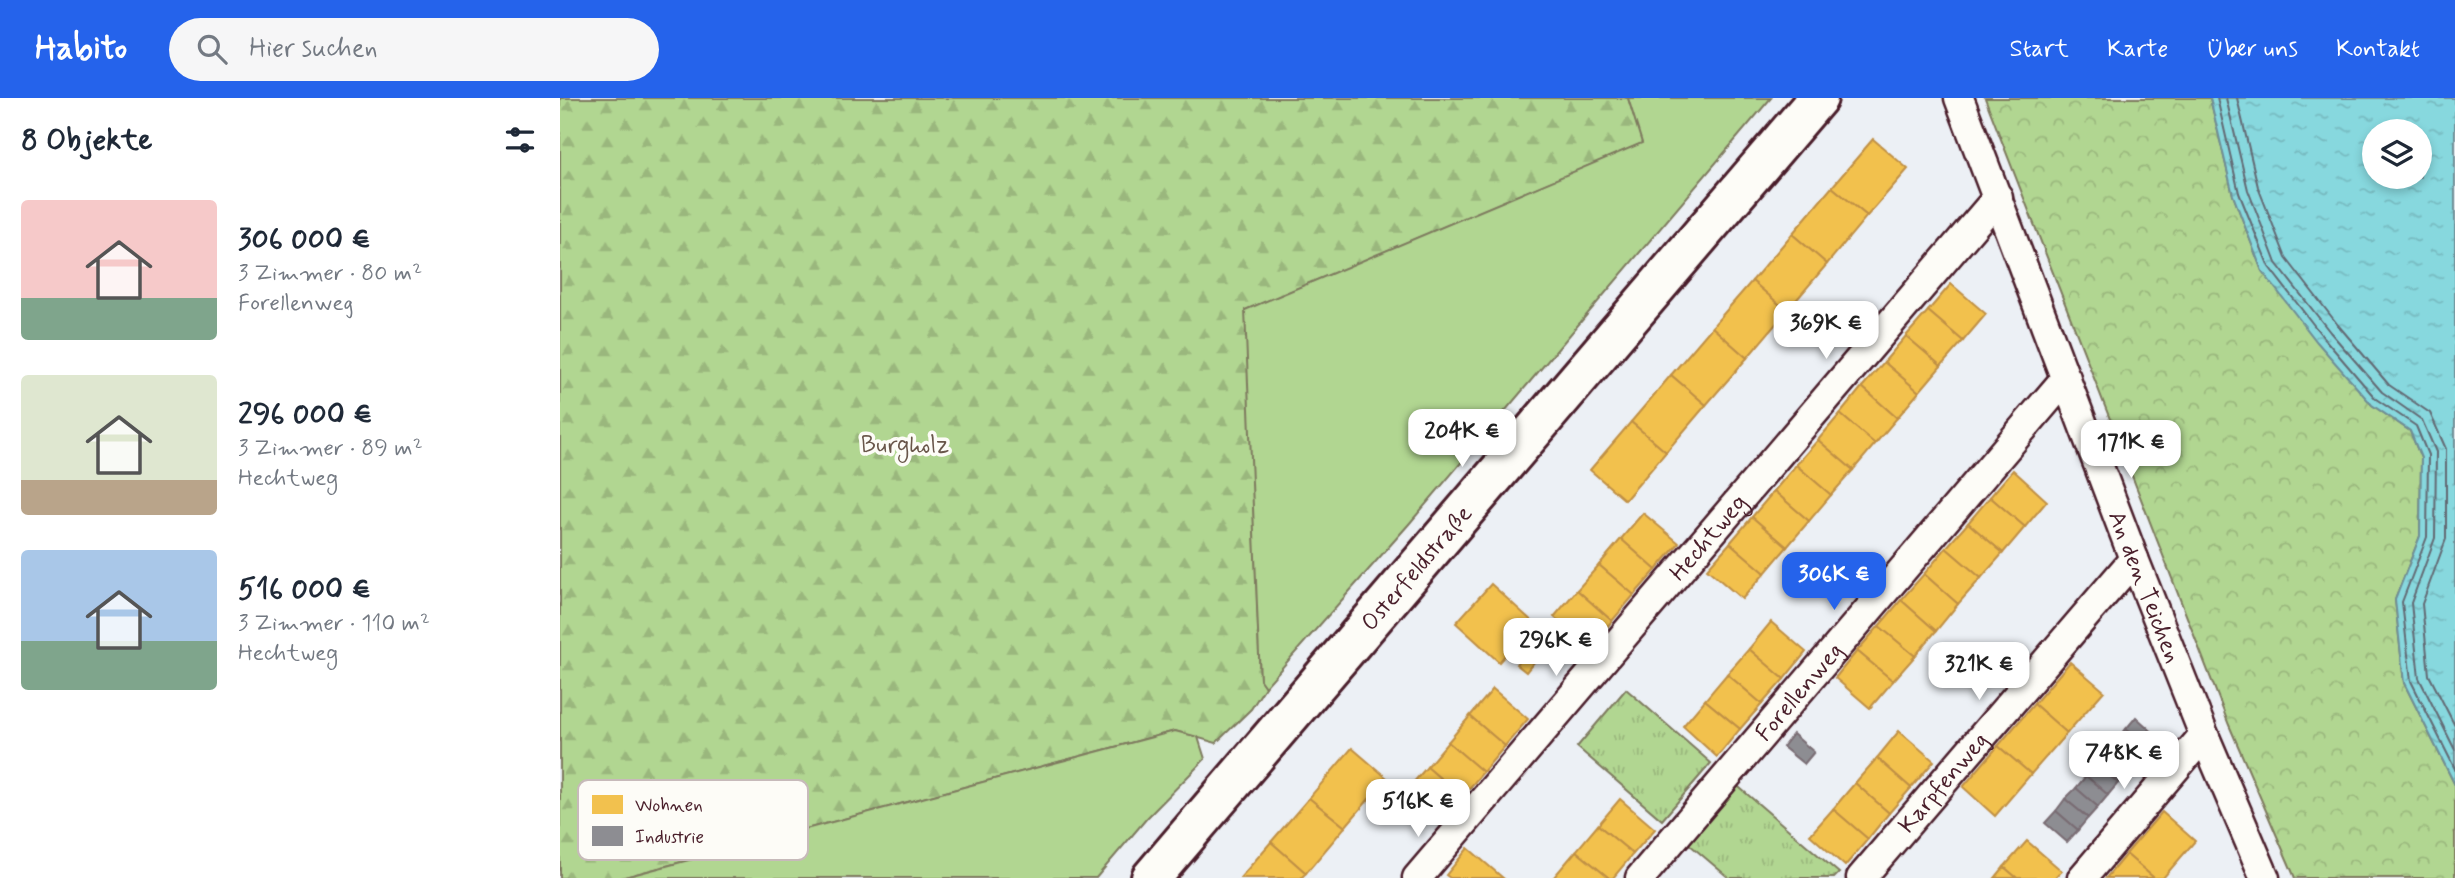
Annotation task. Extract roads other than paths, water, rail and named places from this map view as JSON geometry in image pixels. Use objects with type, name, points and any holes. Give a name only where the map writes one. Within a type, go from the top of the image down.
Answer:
[{"type":"street","name":"Osterfeldstraße","points":[[1150,878],[1818,98]]},
{"type":"street","name":"An den Teichen","points":[[1959,98],[2134,559],[2204,735],[2265,878]]},
{"type":"street","name":"Hechtweg","points":[[1417,878],[1998,197]]},
{"type":"street","name":"Forellenweg","points":[[1640,878],[2066,378]]},
{"type":"street","name":"Karpfenweg","points":[[1861,878],[2134,559]]},
{"type":"street","points":[[2082,878],[2204,735]]},
{"type":"water","points":[[2210,98],[2455,98],[2455,785],[2404,683],[2395,600],[2420,536],[2421,458],[2410,431],[2372,405],[2317,342],[2262,271],[2233,195]]},
{"type":"park label","name":"Burgholz","points":[[905,444]]}]
